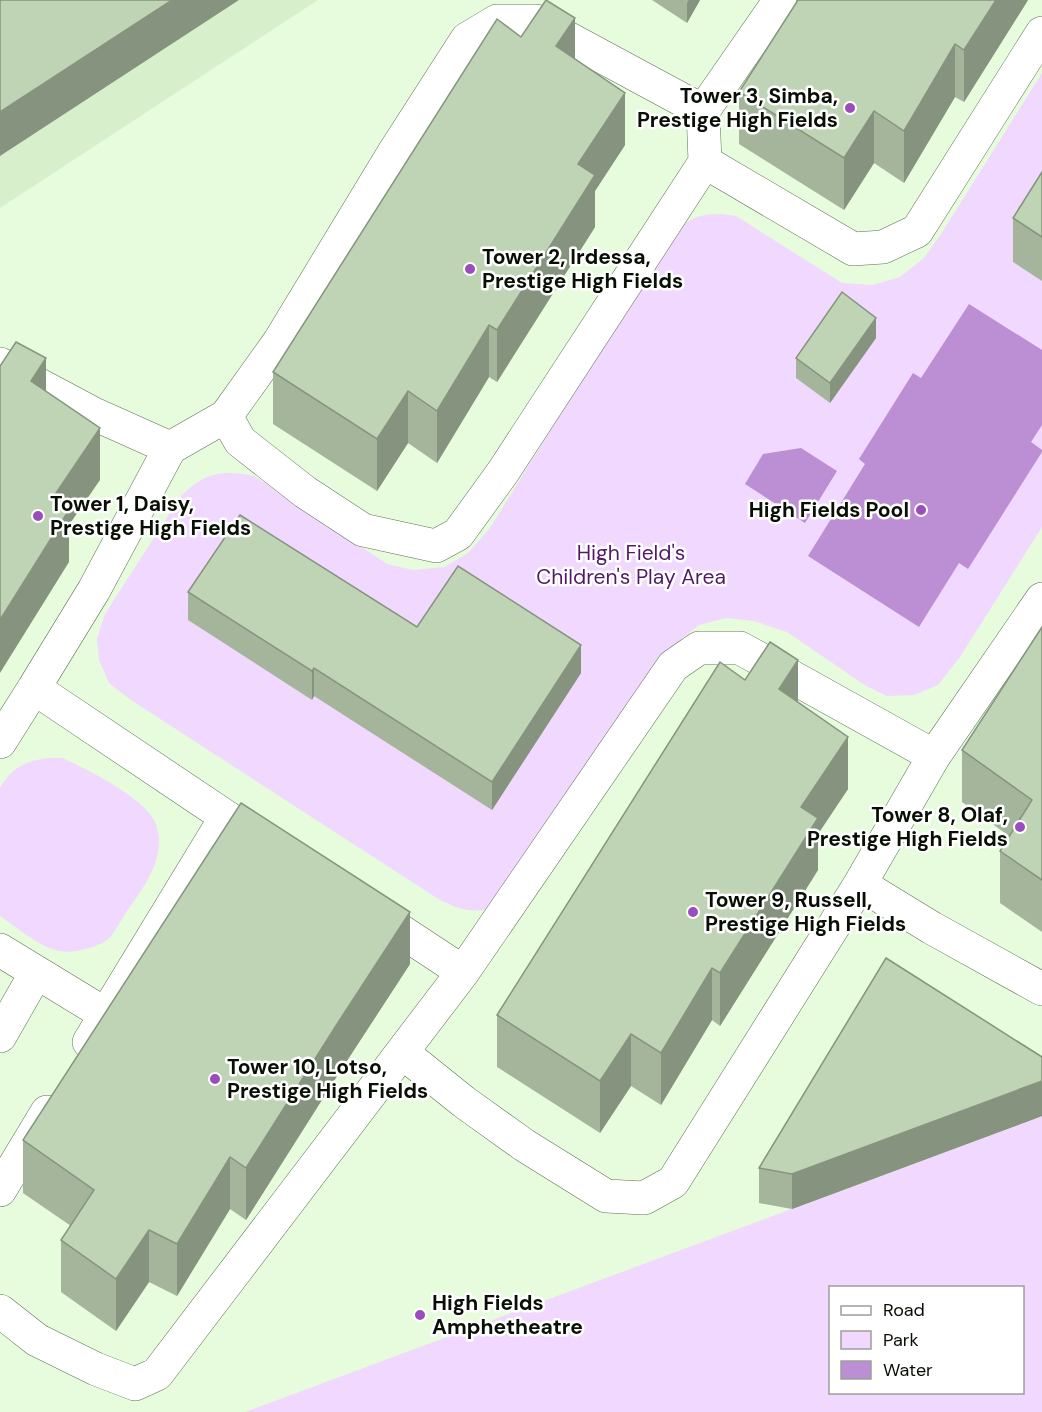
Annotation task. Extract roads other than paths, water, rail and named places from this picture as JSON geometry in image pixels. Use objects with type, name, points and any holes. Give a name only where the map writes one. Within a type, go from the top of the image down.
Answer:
[{"type":"street","points":[[226,416],[240,441],[305,492],[363,530],[436,546],[458,534],[503,472],[705,162],[703,111],[780,0]]},
{"type":"street","points":[[0,742],[94,590],[170,448],[226,416],[279,342],[466,39],[497,21],[536,21],[703,111]]},
{"type":"street","points":[[705,162],[853,249],[884,247],[917,231],[1042,33]]},
{"type":"street","points":[[0,364],[94,414],[170,448]]},
{"type":"street","points":[[403,1053],[464,1102],[524,1145],[606,1196],[644,1198],[673,1182],[860,884],[934,756],[1042,599]]},
{"type":"street","points":[[0,1311],[37,1340],[96,1369],[135,1384],[157,1374],[463,972],[673,666],[699,648],[740,648],[934,756]]},
{"type":"street","points":[[34,688],[295,862]]},
{"type":"street","points":[[0,1190],[226,817]]},
{"type":"street","points":[[860,884],[1042,989]]},
{"type":"street","points":[[345,894],[463,972]]},
{"type":"street","points":[[0,950],[105,1014]]},
{"type":"street","points":[[0,1036],[36,973]]},
{"type":"water","name":"High Fields Pool","points":[[969,304],[1042,350],[1042,425],[1031,442],[1042,452],[968,569],[959,563],[919,627],[808,556],[865,464],[859,459],[913,373],[921,378]]},
{"type":"water","points":[[801,448],[837,471],[805,523],[745,484],[763,454]]},
{"type":"place","name":"Tower 3, Simba, Prestige High Fields","points":[[850,108]]},
{"type":"place","name":"Tower 2, Irdessa, Prestige High Fields","points":[[470,269]]},
{"type":"place","name":"High Fields Pool","points":[[921,510]]},
{"type":"place","name":"Tower 1, Daisy, Prestige High Fields","points":[[38,516]]},
{"type":"place","name":"Tower 8, Olaf, Prestige High Fields","points":[[1020,827]]},
{"type":"place","name":"Tower 9, Russell, Prestige High Fields","points":[[693,912]]},
{"type":"place","name":"Tower 10, Lotso, Prestige High Fields","points":[[215,1079]]},
{"type":"place","name":"High Fields Amphetheatre","points":[[420,1315]]},
{"type":"park label","name":"High Field's Children's Play Area","points":[[631,565]]}]
